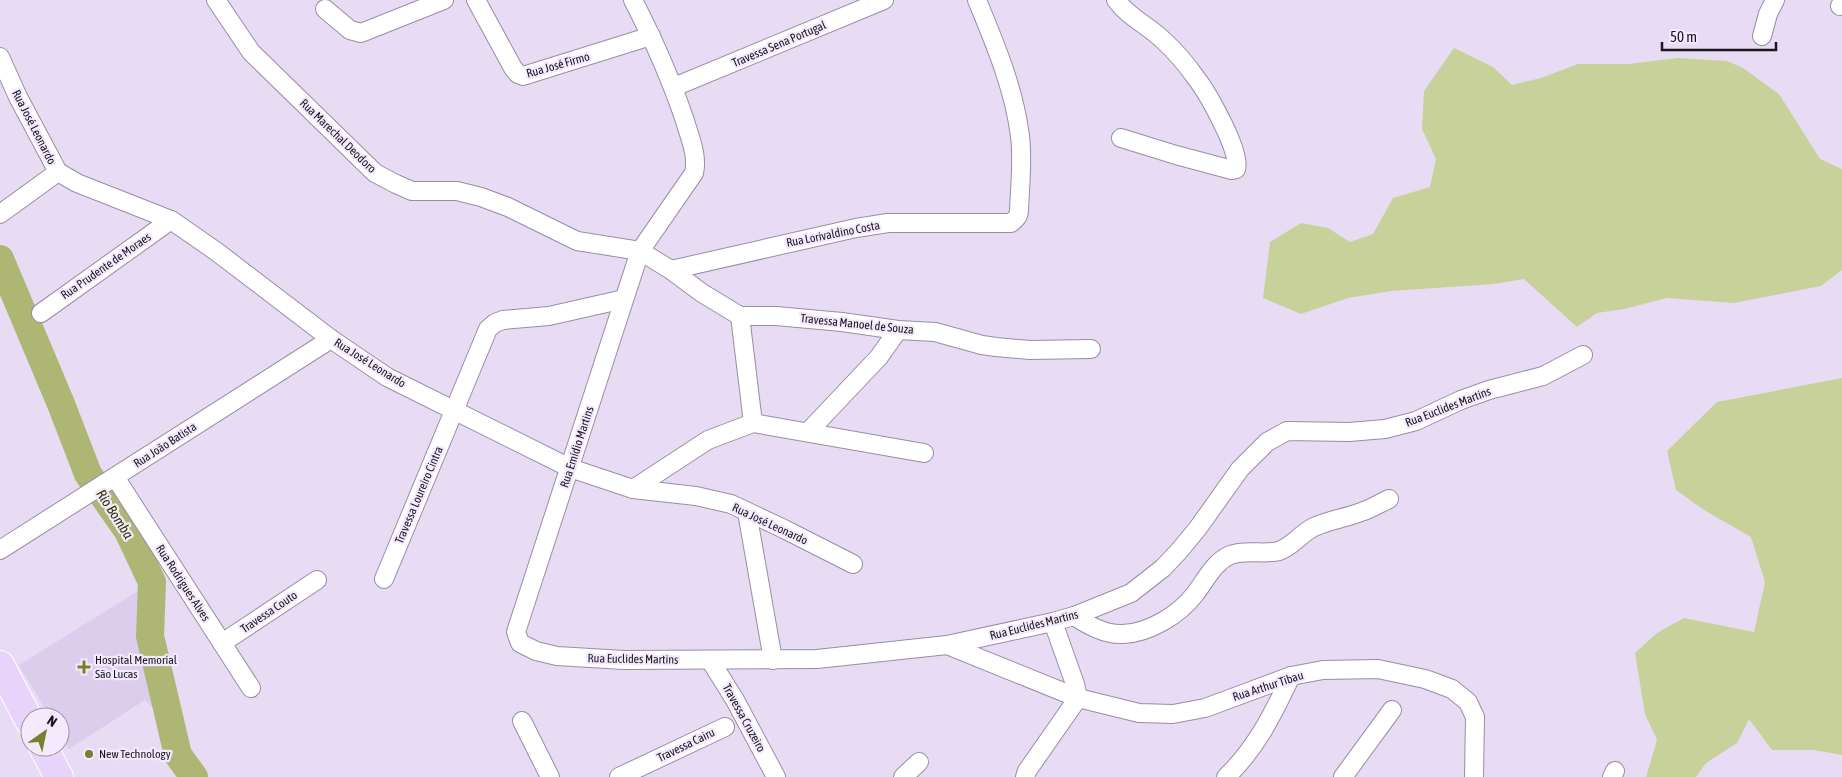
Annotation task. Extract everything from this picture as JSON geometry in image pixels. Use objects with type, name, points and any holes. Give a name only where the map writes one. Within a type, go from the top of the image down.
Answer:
[{"type":"main road","points":[[0,665],[22,707]]},
{"type":"main road","points":[[48,757],[59,777]]},
{"type":"street","name":"Rua Marechal Deodoro","points":[[216,0],[251,52],[355,154],[384,178],[412,191],[457,191],[481,197],[508,207],[577,241],[640,251]]},
{"type":"street","points":[[326,9],[350,30],[361,33],[444,0]]},
{"type":"street","name":"Rua José Firmo","points":[[476,0],[513,68],[518,74],[523,76],[651,36]]},
{"type":"street","name":"Rua Emídio Martins","points":[[520,643],[516,632],[640,251],[694,174],[692,143],[674,87],[633,0]]},
{"type":"street","name":"Travessa Sena Portugal","points":[[674,87],[884,0]]},
{"type":"street","name":"Rua Lorivaldino Costa","points":[[671,270],[856,228],[888,223],[1011,222],[1019,215],[1020,138],[1014,99],[1002,62],[977,0]]},
{"type":"street","points":[[1116,0],[1130,16],[1162,39],[1197,78],[1218,113],[1235,151],[1236,169],[1232,170],[1176,156],[1121,138]]},
{"type":"street","points":[[1762,36],[1768,14],[1775,0]]},
{"type":"street","name":"Rua José Leonardo","points":[[0,57],[18,97],[58,172],[77,183],[171,220],[217,252],[331,339],[387,376],[570,468],[634,489],[696,496],[731,504],[853,564]]},
{"type":"street","points":[[0,214],[58,172]]},
{"type":"street","name":"Rua Prudente de Moraes","points":[[41,313],[171,220]]},
{"type":"street","points":[[640,251],[740,316],[753,423]]},
{"type":"street","name":"Travessa Loureiro Cintra","points":[[384,579],[488,329],[495,323],[503,320],[549,316],[624,299]]},
{"type":"street","name":"Travessa Manoel de Souza","points":[[740,316],[776,316],[842,322],[898,330],[935,332],[996,347],[1030,350],[1091,349]]},
{"type":"street","points":[[808,432],[879,357],[898,330]]},
{"type":"street","name":"Rua João Batista","points":[[0,550],[331,339]]},
{"type":"street","name":"Rua Euclides Martins","points":[[520,643],[536,651],[557,656],[624,660],[817,659],[947,645],[1053,622],[1074,616],[1132,593],[1163,568],[1198,528],[1240,469],[1267,442],[1287,430],[1349,432],[1385,429],[1416,421],[1461,400],[1489,390],[1543,376],[1583,355]]},
{"type":"street","points":[[634,489],[708,440],[753,423],[924,453]]},
{"type":"street","name":"Rua Rodrigues Alves","points":[[115,477],[251,688]]},
{"type":"street","points":[[1074,616],[1100,630],[1122,634],[1139,632],[1162,622],[1179,610],[1194,596],[1216,565],[1225,558],[1243,552],[1281,550],[1293,544],[1314,528],[1362,512],[1389,499]]},
{"type":"street","points":[[747,512],[773,660]]},
{"type":"street","name":"Travessa Couto","points":[[222,643],[317,580]]},
{"type":"street","points":[[1025,777],[1027,771],[1078,698],[1075,684],[1053,622]]},
{"type":"street","name":"Rua Arthur Tibau","points":[[947,645],[1078,698],[1139,713],[1173,714],[1205,708],[1291,676],[1323,670],[1378,669],[1425,679],[1452,689],[1468,702],[1475,717],[1474,777]]},
{"type":"street","name":"Travessa Cruzeiro","points":[[710,660],[735,700],[776,777]]},
{"type":"street","points":[[1226,777],[1244,758],[1258,738],[1291,676]]},
{"type":"street","points":[[1343,777],[1392,710]]},
{"type":"street","points":[[522,721],[550,777]]},
{"type":"street","name":"Travessa Cairu","points":[[619,777],[725,726]]},
{"type":"street","points":[[903,777],[919,762]]},
{"type":"shaded area","name":"Hospital Memorial São Lucas","points":[[141,589],[139,640],[156,704],[152,707],[145,700],[70,748],[70,707],[44,707],[19,665]]},
{"type":"green space","points":[[1454,48],[1493,67],[1512,85],[1541,78],[1578,64],[1628,64],[1678,58],[1727,61],[1743,68],[1779,94],[1820,159],[1842,169],[1842,270],[1821,286],[1734,303],[1667,298],[1624,309],[1597,313],[1577,327],[1524,279],[1494,284],[1391,291],[1348,298],[1301,314],[1263,298],[1270,242],[1301,223],[1328,228],[1350,242],[1373,234],[1393,198],[1430,187],[1436,159],[1422,129],[1424,91]]},
{"type":"green space","points":[[1842,378],[1842,755],[1814,750],[1772,750],[1749,719],[1737,743],[1706,763],[1696,777],[1646,777],[1657,740],[1645,714],[1635,653],[1657,633],[1684,618],[1754,632],[1765,582],[1751,537],[1704,510],[1676,490],[1667,451],[1717,402]]},
{"type":"waterway","name":"Rio Bomba","points":[[0,259],[61,404],[88,474],[128,531],[152,582],[150,636],[178,755],[194,777]]},
{"type":"place","name":"Hospital Memorial São Lucas","points":[[84,667]]},
{"type":"place","name":"New Technology","points":[[89,754]]}]
